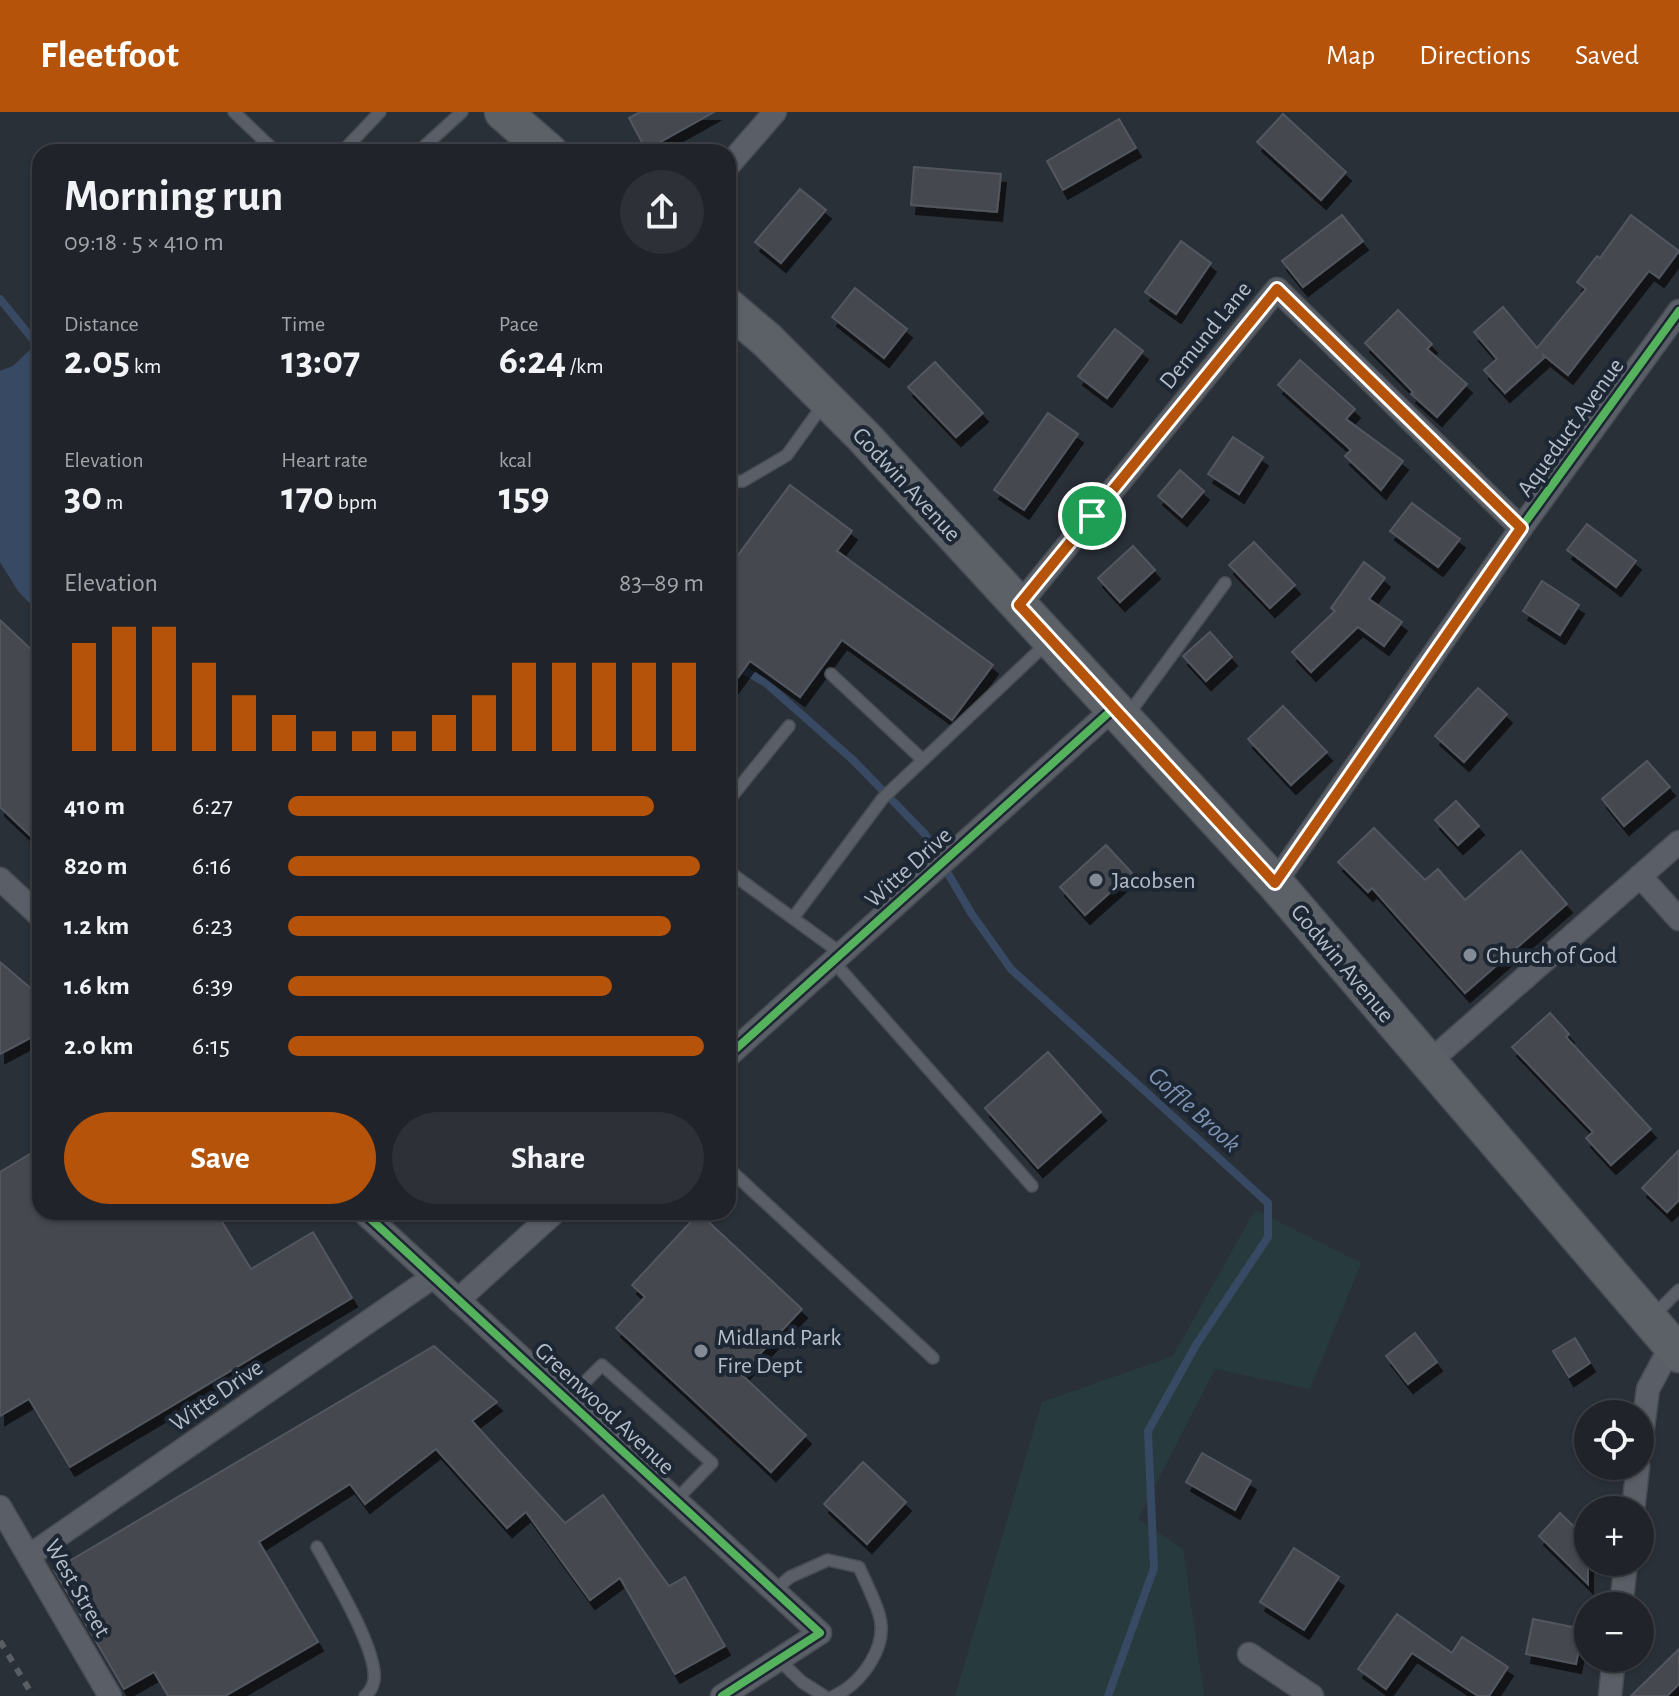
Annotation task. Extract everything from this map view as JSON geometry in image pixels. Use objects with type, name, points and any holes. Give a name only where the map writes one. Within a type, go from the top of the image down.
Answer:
[{"type":"main road","points":[[503,112],[540,144]]},
{"type":"main road","name":"Godwin Avenue","points":[[736,314],[826,399],[1275,883],[1666,1340]]},
{"type":"street","points":[[736,157],[775,112]]},
{"type":"street","name":"Demund Lane","points":[[1019,605],[1277,289],[1521,528]]},
{"type":"street","name":"Aqueduct Avenue","points":[[1275,883],[1521,528],[1679,311]]},
{"type":"street","name":"Witte Drive","points":[[736,1049],[1119,714]]},
{"type":"street","points":[[1428,1063],[1679,842]]},
{"type":"street","points":[[1640,876],[1679,919]]},
{"type":"street","points":[[0,879],[32,909]]},
{"type":"street","name":"Greenwood Avenue","points":[[372,1220],[820,1633],[779,1660]]},
{"type":"street","points":[[458,1300],[546,1220]]},
{"type":"street","name":"Witte Drive","points":[[29,1556],[433,1277]]},
{"type":"street","points":[[1647,1400],[1666,1340]]},
{"type":"street","name":"West Street","points":[[0,1507],[110,1696]]},
{"type":"street","points":[[1249,1654],[1312,1696]]},
{"type":"street","points":[[722,1696],[779,1660]]},
{"type":"street","points":[[1610,1696],[1613,1672]]},
{"type":"lane","points":[[234,112],[268,144]]},
{"type":"lane","points":[[350,144],[380,112]]},
{"type":"lane","points":[[427,144],[462,112]]},
{"type":"lane","points":[[736,481],[743,481],[787,455],[826,399]]},
{"type":"lane","points":[[1119,714],[1225,583]]},
{"type":"lane","points":[[793,918],[883,798],[1051,640]]},
{"type":"lane","points":[[831,674],[923,760]]},
{"type":"lane","points":[[736,791],[789,726]]},
{"type":"lane","points":[[736,877],[793,918],[838,957],[1032,1186]]},
{"type":"lane","points":[[736,1175],[933,1358]]},
{"type":"lane","points":[[1666,1340],[1679,1290]]},
{"type":"lane","points":[[567,1400],[602,1365],[712,1463],[676,1500]]},
{"type":"lane","points":[[317,1547],[364,1634],[375,1678],[365,1696]]},
{"type":"lane","points":[[774,1591],[790,1577],[828,1560],[859,1567],[880,1618],[877,1655],[848,1689],[834,1696]]},
{"type":"lane","points":[[779,1660],[802,1682],[824,1696]]},
{"type":"green space","points":[[1255,1210],[1361,1263],[1310,1389],[1215,1369],[1138,1519],[1183,1549],[1204,1696],[955,1696],[1042,1402],[1173,1356]]},
{"type":"water","points":[[32,348],[32,606],[18,591],[0,562],[0,371],[13,366]]},
{"type":"building","points":[[640,112],[714,112],[657,144],[643,144],[629,118]]},
{"type":"building","points":[[1283,114],[1346,172],[1321,200],[1257,142]]},
{"type":"building","points":[[1119,119],[1136,148],[1063,190],[1047,161]]},
{"type":"building","points":[[914,167],[1001,174],[997,212],[911,205]]},
{"type":"building","points":[[800,189],[826,210],[781,263],[755,242]]},
{"type":"building","points":[[1342,215],[1363,241],[1303,287],[1282,261]]},
{"type":"building","points":[[1631,215],[1679,251],[1659,278],[1649,271],[1568,375],[1542,354],[1545,357],[1505,393],[1484,370],[1497,359],[1474,332],[1503,307],[1537,348],[1586,289],[1577,282],[1597,256],[1600,258]]},
{"type":"building","points":[[1181,241],[1211,263],[1176,314],[1145,292]]},
{"type":"building","points":[[855,288],[907,329],[884,358],[832,317]]},
{"type":"building","points":[[1398,310],[1432,344],[1427,349],[1467,384],[1437,417],[1411,394],[1413,392],[1365,343]]},
{"type":"building","points":[[1115,329],[1143,351],[1107,398],[1078,376]]},
{"type":"building","points":[[1300,360],[1355,409],[1346,419],[1403,461],[1381,490],[1345,456],[1351,450],[1278,385]]},
{"type":"building","points":[[935,362],[983,413],[956,437],[908,387]]},
{"type":"building","points":[[1048,413],[1078,434],[1024,510],[994,490]]},
{"type":"building","points":[[1233,437],[1263,457],[1239,494],[1208,474]]},
{"type":"building","points":[[1180,470],[1204,491],[1182,517],[1158,496]]},
{"type":"building","points":[[790,485],[852,531],[837,551],[993,665],[952,720],[842,640],[800,697],[750,661],[736,680],[736,553],[738,555]]},
{"type":"building","points":[[1412,503],[1460,539],[1438,567],[1390,531]]},
{"type":"building","points":[[1587,524],[1636,561],[1616,587],[1567,550]]},
{"type":"building","points":[[1254,542],[1295,585],[1270,608],[1229,565]]},
{"type":"building","points":[[1133,546],[1155,570],[1120,602],[1098,578]]},
{"type":"building","points":[[1364,562],[1385,578],[1369,599],[1402,622],[1384,646],[1358,627],[1311,672],[1292,652],[1335,611],[1331,608]]},
{"type":"building","points":[[1542,581],[1579,605],[1560,635],[1523,611]]},
{"type":"building","points":[[0,620],[32,650],[32,837],[0,807]]},
{"type":"building","points":[[1210,632],[1232,657],[1206,681],[1183,656]]},
{"type":"building","points":[[1478,688],[1507,714],[1464,762],[1435,736]]},
{"type":"building","points":[[1283,706],[1327,752],[1291,785],[1248,739]]},
{"type":"building","points":[[1647,761],[1670,787],[1624,826],[1602,799]]},
{"type":"building","points":[[1456,801],[1479,826],[1458,845],[1435,820]]},
{"type":"building","name":"Church of God","points":[[1374,828],[1425,880],[1438,869],[1465,900],[1521,851],[1567,904],[1465,993],[1372,888],[1368,892],[1338,862]]},
{"type":"building","name":"Jacobsen","points":[[1106,845],[1132,873],[1085,915],[1060,887]]},
{"type":"building","points":[[0,962],[32,989],[32,1037],[0,1054]]},
{"type":"building","points":[[1550,1013],[1569,1034],[1566,1037],[1651,1129],[1611,1165],[1586,1138],[1593,1132],[1512,1047]]},
{"type":"building","points":[[1048,1052],[1101,1112],[1038,1168],[985,1108]]},
{"type":"building","points":[[1679,1150],[1679,1200],[1667,1212],[1642,1188]]},
{"type":"building","points":[[32,1153],[32,1220],[221,1220],[251,1269],[313,1232],[352,1298],[70,1467],[29,1399],[0,1416],[0,1172]]},
{"type":"building","name":"Midland Park Fire Dept","points":[[692,1220],[707,1220],[802,1309],[741,1374],[806,1435],[771,1472],[616,1328],[645,1297],[632,1285]]},
{"type":"building","points":[[1415,1333],[1437,1362],[1408,1384],[1386,1356]]},
{"type":"building","points":[[1575,1338],[1590,1363],[1569,1377],[1553,1351]]},
{"type":"building","points":[[434,1346],[497,1402],[472,1421],[565,1523],[603,1495],[669,1586],[685,1577],[725,1646],[675,1674],[620,1578],[590,1600],[526,1512],[507,1528],[436,1449],[365,1504],[350,1484],[259,1542],[318,1642],[225,1696],[168,1696],[154,1672],[124,1689],[54,1570]]},
{"type":"building","points":[[1202,1453],[1251,1481],[1235,1510],[1186,1482]]},
{"type":"building","points":[[863,1462],[906,1502],[867,1544],[824,1504]]},
{"type":"building","points":[[1560,1513],[1574,1526],[1574,1570],[1539,1536]]},
{"type":"building","points":[[1294,1548],[1339,1577],[1304,1630],[1260,1602]]},
{"type":"building","points":[[1397,1614],[1452,1653],[1462,1637],[1508,1667],[1489,1696],[1478,1696],[1412,1653],[1386,1689],[1358,1669]]},
{"type":"building","points":[[1533,1619],[1574,1627],[1574,1664],[1526,1654]]},
{"type":"building","points":[[1679,1649],[1679,1684],[1667,1696],[1631,1696]]},
{"type":"waterway","name":"Goffle Brook","points":[[0,299],[32,338]]},
{"type":"waterway","name":"Goffle Brook","points":[[736,666],[766,683],[853,760],[925,834],[971,913],[1011,969],[1268,1203],[1268,1237],[1196,1345],[1148,1431],[1154,1568],[1108,1696]]},
{"type":"railway","points":[[0,1641],[33,1696]]},
{"type":"cycle path","points":[[1019,605],[1277,289],[1521,528]]},
{"type":"cycle path","points":[[1275,883],[1521,528],[1679,311]]},
{"type":"cycle path","points":[[736,1049],[1114,708]]},
{"type":"cycle path","points":[[372,1220],[820,1633],[722,1696]]},
{"type":"place","name":"Jacobsen","points":[[1096,880]]},
{"type":"place","name":"Church of God","points":[[1470,955]]},
{"type":"place","name":"Midland Park Fire Dept","points":[[701,1351]]},
{"type":"route","points":[[1277,289],[1521,528],[1275,883],[1019,605],[1092,516],[1277,289]]}]
